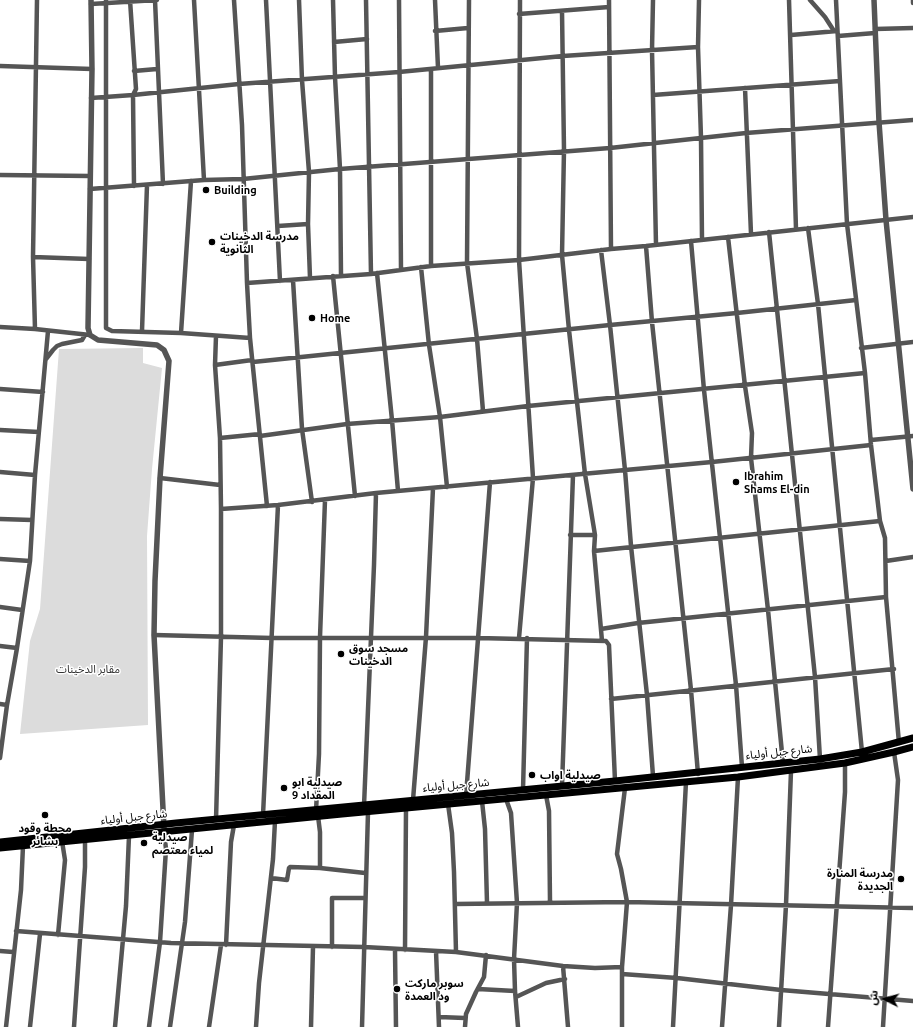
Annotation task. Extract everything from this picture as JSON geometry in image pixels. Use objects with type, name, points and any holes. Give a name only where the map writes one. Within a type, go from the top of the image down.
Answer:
[{"type":"main road","name":"شارع جبل أولياء","points":[[0,848],[23,846],[62,839],[85,840],[130,836],[216,820],[263,815],[406,808],[466,796],[820,759],[862,752],[913,738]]},
{"type":"main road","name":"شارع جبل أولياء","points":[[366,809],[413,800],[448,804],[791,771],[845,763],[913,747]]},
{"type":"main road","name":"شارع جبل أولياء","points":[[0,842],[62,839],[164,829],[192,830],[275,821],[317,813]]},
{"type":"street","points":[[35,329],[33,257],[37,0]]},
{"type":"street","points":[[88,335],[92,69],[91,2],[155,0],[163,184]]},
{"type":"street","points":[[194,0],[204,180]]},
{"type":"street","points":[[234,0],[250,338],[267,506]]},
{"type":"street","points":[[266,0],[276,175],[280,281]]},
{"type":"street","points":[[299,0],[308,172],[310,278]]},
{"type":"street","points":[[333,0],[340,169],[341,276]]},
{"type":"street","points":[[366,0],[371,274]]},
{"type":"street","points":[[399,0],[401,270]]},
{"type":"street","points":[[435,0],[435,31],[438,68]]},
{"type":"street","points":[[469,0],[467,263],[477,339],[483,411]]},
{"type":"street","points":[[519,638],[533,478],[519,260],[518,155],[520,0]]},
{"type":"street","points":[[609,0],[611,249]]},
{"type":"street","points":[[653,0],[652,50],[656,245]]},
{"type":"street","points":[[699,0],[698,46],[702,240]]},
{"type":"street","points":[[789,0],[791,35],[790,84],[796,229]]},
{"type":"street","points":[[810,0],[825,17],[836,33]]},
{"type":"street","points":[[836,0],[836,33],[840,81],[847,224],[865,373],[880,521],[884,535],[886,597],[894,669],[899,743]]},
{"type":"street","points":[[874,0],[879,122],[886,220],[898,344],[910,436],[913,489]]},
{"type":"street","points":[[130,1],[136,89],[134,95],[134,186]]},
{"type":"street","points":[[106,2],[106,328],[112,331],[142,331],[250,338]]},
{"type":"street","points":[[519,14],[609,7]]},
{"type":"street","points":[[562,11],[564,150],[562,255],[585,474],[595,535],[594,551],[602,641]]},
{"type":"street","points":[[435,31],[468,28]]},
{"type":"street","points":[[791,35],[913,28]]},
{"type":"street","points":[[334,42],[367,38]]},
{"type":"street","points":[[91,98],[158,93],[239,84],[400,72],[468,64],[698,46]]},
{"type":"street","points":[[0,66],[92,69]]},
{"type":"street","points":[[134,71],[157,69]]},
{"type":"street","points":[[431,69],[431,266]]},
{"type":"street","points":[[653,95],[840,81]]},
{"type":"street","points":[[745,88],[750,234]]},
{"type":"street","points":[[90,189],[107,189],[204,180],[243,179],[468,158],[564,150],[610,148],[746,133],[913,120]]},
{"type":"street","points":[[0,175],[90,176]]},
{"type":"street","points":[[181,333],[191,182]]},
{"type":"street","points":[[142,331],[147,185]]},
{"type":"street","points":[[247,283],[371,274],[431,266],[519,260],[796,229],[913,218]]},
{"type":"street","points":[[278,226],[308,224]]},
{"type":"street","points":[[808,228],[818,304],[862,752]]},
{"type":"street","points":[[768,232],[800,529],[820,759]]},
{"type":"street","points":[[728,237],[745,386],[752,433],[751,458],[783,763]]},
{"type":"street","points":[[691,241],[704,390],[736,685],[742,767]]},
{"type":"street","points":[[646,246],[652,322],[692,690],[698,781]]},
{"type":"street","points":[[600,250],[618,398],[638,623],[647,695],[654,776]]},
{"type":"street","points":[[33,257],[89,259]]},
{"type":"street","points":[[421,268],[429,345],[440,417],[447,487]]},
{"type":"street","points":[[377,273],[398,491]]},
{"type":"street","points":[[333,276],[355,496]]},
{"type":"street","points":[[293,280],[302,429],[312,502]]},
{"type":"street","points":[[215,365],[297,358],[384,348],[429,345],[856,300]]},
{"type":"street","points":[[0,327],[88,335],[98,340],[157,345],[164,350],[169,361],[160,478],[154,635],[166,849],[160,942],[149,1027]]},
{"type":"street","points":[[0,758],[30,561],[35,475],[48,331]]},
{"type":"street","points":[[46,359],[57,346],[82,340],[88,335]]},
{"type":"street","points":[[216,336],[215,365],[220,438],[221,509],[221,637],[216,820]]},
{"type":"street","points":[[862,348],[913,342]]},
{"type":"street","points":[[220,438],[865,373]]},
{"type":"street","points":[[0,389],[43,392]]},
{"type":"street","points":[[0,430],[39,432]]},
{"type":"street","points":[[221,509],[312,502],[398,491],[791,454],[910,436]]},
{"type":"street","points":[[0,472],[35,475]]},
{"type":"street","points":[[562,786],[573,475]]},
{"type":"street","points":[[160,478],[220,485]]},
{"type":"street","points":[[466,796],[490,482]]},
{"type":"street","points":[[413,800],[426,637],[434,488]]},
{"type":"street","points":[[362,1027],[366,809],[376,494]]},
{"type":"street","points":[[320,868],[320,832],[317,813],[320,637],[325,500]]},
{"type":"street","points":[[263,815],[278,505]]},
{"type":"street","points":[[0,519],[32,520]]},
{"type":"street","points":[[594,551],[880,521]]},
{"type":"street","points":[[570,535],[595,535]]},
{"type":"street","points":[[886,561],[913,558]]},
{"type":"street","points":[[0,559],[30,561]]},
{"type":"street","points":[[601,629],[638,623],[886,597]]},
{"type":"street","points":[[0,607],[22,610]]},
{"type":"street","points":[[154,635],[272,638],[527,638],[606,641],[609,645],[615,781]]},
{"type":"street","points":[[523,790],[527,638]]},
{"type":"street","points":[[0,646],[17,648]]},
{"type":"street","points":[[611,699],[894,669]]},
{"type":"street","points":[[0,704],[7,706]]},
{"type":"street","points":[[883,1027],[898,780],[894,752]]},
{"type":"street","points":[[828,1027],[845,792],[845,763]]},
{"type":"street","points":[[779,1027],[786,906],[791,771]]},
{"type":"street","points":[[722,1027],[738,777]]},
{"type":"street","points":[[673,1027],[677,978],[686,782]]},
{"type":"street","points":[[622,1027],[622,967],[627,902],[617,854],[625,788]]},
{"type":"street","points":[[546,795],[549,811],[550,902]]},
{"type":"street","points":[[506,799],[511,813],[517,903],[514,959],[518,1027]]},
{"type":"street","points":[[482,801],[485,829],[487,903]]},
{"type":"street","points":[[448,804],[452,833],[456,952]]},
{"type":"street","points":[[405,950],[406,808]]},
{"type":"street","points":[[256,1027],[275,839],[275,821]]},
{"type":"street","points":[[209,1027],[223,945],[231,842],[234,825]]},
{"type":"street","points":[[170,1027],[182,943],[192,830]]},
{"type":"street","points":[[115,1027],[130,836]]},
{"type":"street","points":[[58,935],[65,860],[62,839]]},
{"type":"street","points":[[74,1027],[79,936],[85,867],[85,840]]},
{"type":"street","points":[[6,1027],[23,846]]},
{"type":"street","points":[[271,878],[287,880],[290,867],[320,868],[365,873]]},
{"type":"street","points":[[332,947],[332,898],[365,898]]},
{"type":"street","points":[[455,904],[627,902],[913,908]]},
{"type":"street","points":[[16,931],[160,942],[223,945],[364,947],[395,950],[456,952],[564,966],[595,968],[622,967]]},
{"type":"street","points":[[30,1027],[40,934]]},
{"type":"street","points":[[310,1027],[313,947]]},
{"type":"street","points":[[395,950],[396,1027]]},
{"type":"street","points":[[0,951],[13,952]]},
{"type":"street","points":[[436,951],[439,1027]]},
{"type":"street","points":[[465,1027],[465,1018],[484,977],[486,955]]},
{"type":"street","points":[[564,966],[568,1027]]},
{"type":"street","points":[[622,974],[677,978],[781,990],[913,1001]]},
{"type":"street","points":[[516,997],[546,983],[565,979]]},
{"type":"street","points":[[478,989],[515,991]]},
{"type":"street","points":[[439,1017],[465,1018]]},
{"type":"green space","name":"مقابر الدخينات","points":[[143,348],[143,363],[162,368],[147,536],[148,725],[20,734],[30,641],[40,609],[59,349]]},
{"type":"place","name":"Building","points":[[206,190]]},
{"type":"place","name":"مدرسة الدخينات الثانوية","points":[[212,242]]},
{"type":"place","name":"Home","points":[[312,318]]},
{"type":"place","name":"Ibrahim Shams El-din","points":[[736,482]]},
{"type":"place","name":"مسجد سوق الدخينات","points":[[341,654]]},
{"type":"place","name":"صيدلية اواب","points":[[532,775]]},
{"type":"place","name":"صيدلية ابو المقداد 9","points":[[284,788]]},
{"type":"place","name":"محطة وقود بشائر","points":[[45,815]]},
{"type":"place","name":"صيدلية لمياء معتصم","points":[[144,843]]},
{"type":"place","name":"مدرسة المنارة الجديدة","points":[[901,879]]},
{"type":"place","name":"سوبر ماركت ود العمدة","points":[[397,989]]}]
